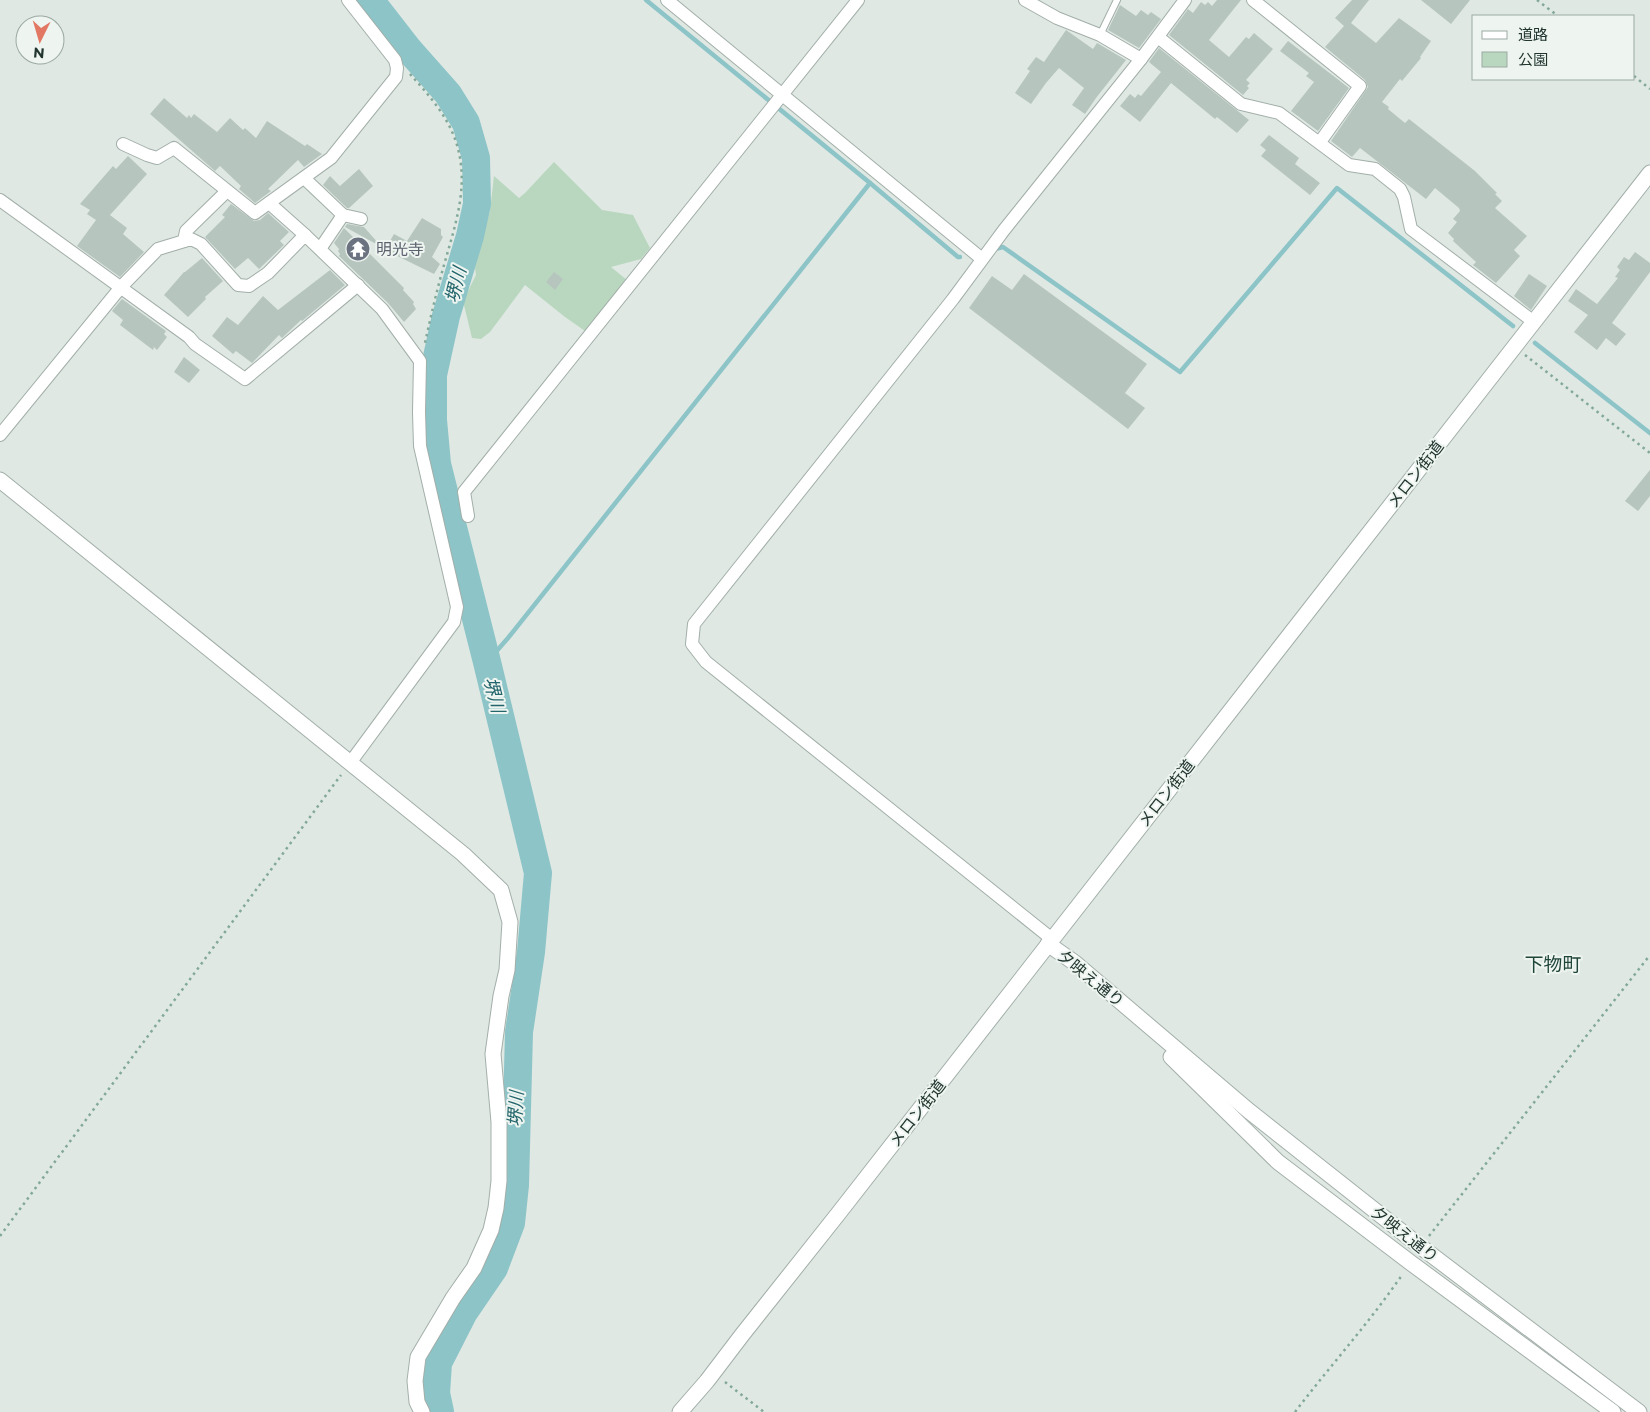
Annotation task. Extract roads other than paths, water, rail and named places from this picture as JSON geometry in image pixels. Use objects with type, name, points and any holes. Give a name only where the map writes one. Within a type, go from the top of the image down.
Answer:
[{"type":"street","points":[[122,144],[157,158],[174,148],[255,213],[332,158],[396,77],[397,68],[395,60],[348,0]]},
{"type":"street","points":[[667,0],[982,259]]},
{"type":"street","points":[[468,516],[464,492],[858,0]]},
{"type":"street","points":[[1025,0],[1057,18],[1100,35],[1141,59]]},
{"type":"street","points":[[1050,942],[706,662],[692,644],[694,624],[953,299],[982,259],[1141,59],[1185,0]]},
{"type":"street","points":[[1253,0],[1360,86],[1320,142]]},
{"type":"street","points":[[1158,37],[1241,104],[1279,112],[1349,166],[1375,168],[1400,189],[1404,197],[1411,229],[1534,322]]},
{"type":"street","name":"メロン街道","points":[[680,1412],[714,1373],[1650,173]]},
{"type":"street","points":[[304,178],[343,214],[361,219]]},
{"type":"street","points":[[184,241],[186,231],[227,191]]},
{"type":"street","points":[[0,200],[189,336],[195,344],[245,379],[358,285]]},
{"type":"street","points":[[268,204],[305,235],[382,309],[420,361],[420,446],[457,607],[454,622],[350,763]]},
{"type":"street","points":[[320,249],[343,214]]},
{"type":"street","points":[[0,435],[121,287],[158,249],[191,239],[201,244],[238,285],[249,286],[268,273],[305,235]]},
{"type":"street","points":[[0,480],[463,854],[501,890],[510,922],[507,970],[501,996],[493,1054],[499,1122],[499,1181],[496,1208],[491,1230],[474,1268],[453,1298],[418,1357],[415,1381],[417,1402],[422,1412]]},
{"type":"street","name":"夕映え通り","points":[[1050,942],[1249,1111],[1421,1247],[1639,1412]]},
{"type":"street","name":"夕映え通り","points":[[1050,942],[1069,965],[1177,1062],[1278,1162],[1613,1412]]},
{"type":"lane","points":[[1100,35],[1117,0]]},
{"type":"waterway","name":"堺川","points":[[370,0],[409,50],[448,94],[466,123],[476,158],[477,204],[470,236],[446,316],[433,375],[433,420],[437,464],[538,873],[531,952],[519,1032],[515,1185],[511,1223],[494,1268],[464,1312],[438,1363],[436,1393],[440,1412]]},
{"type":"waterway","points":[[487,662],[870,183],[646,0]]},
{"type":"waterway","points":[[870,183],[960,257]]},
{"type":"waterway","points":[[995,249],[1003,247],[1180,372],[1337,188],[1513,326]]},
{"type":"waterway","points":[[1535,343],[1650,433]]},
{"type":"place","name":"明光寺","points":[[358,249]]},
{"type":"district","name":"下物町","points":[[1553,964]]}]
